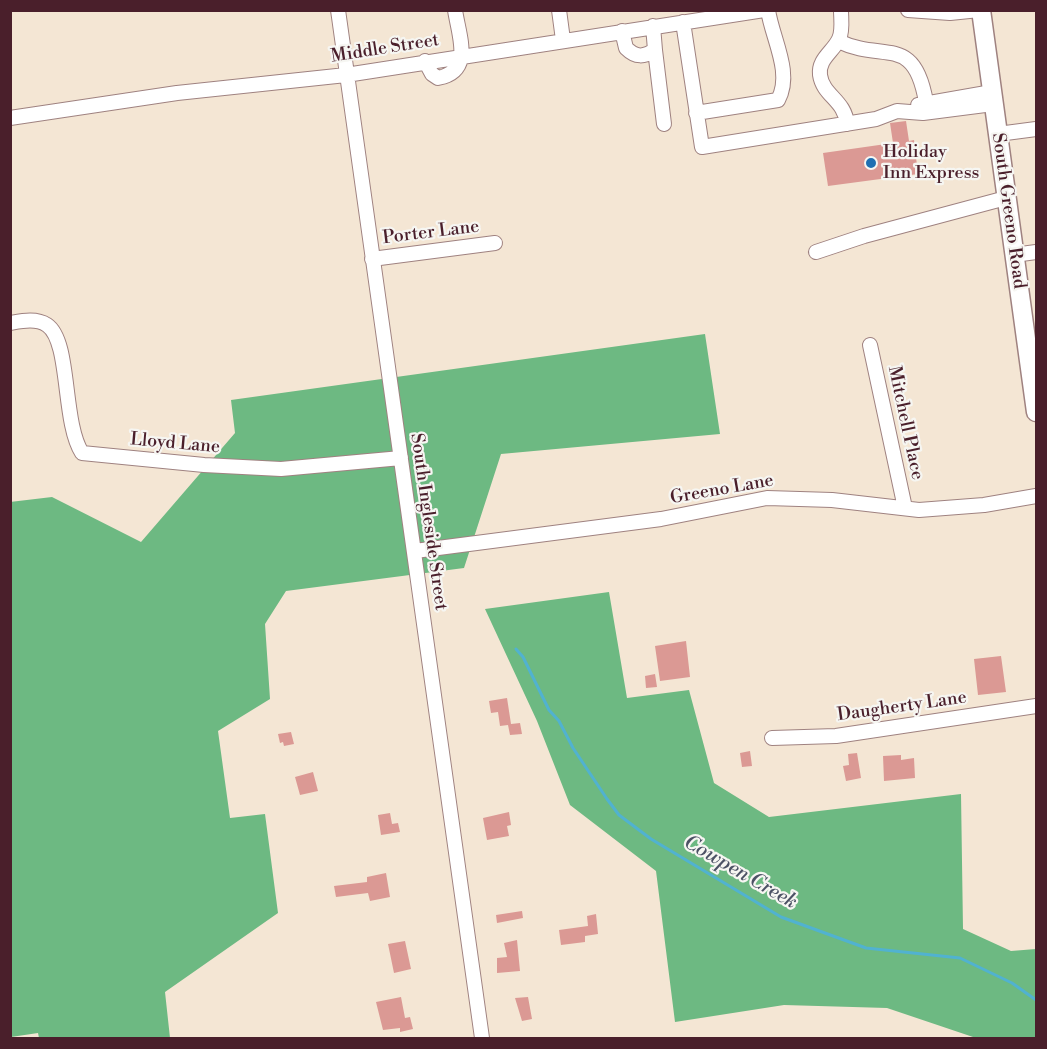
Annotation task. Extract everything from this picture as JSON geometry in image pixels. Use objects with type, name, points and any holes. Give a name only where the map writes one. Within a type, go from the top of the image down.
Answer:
[{"type":"main road","name":"South Greeno Road","points":[[980,10],[1036,411]]},
{"type":"street","name":"South Ingleside Street","points":[[338,10],[482,1038]]},
{"type":"street","points":[[455,10],[462,56]]},
{"type":"street","points":[[559,10],[563,40]]},
{"type":"street","points":[[656,10],[655,50],[664,124]]},
{"type":"street","name":"Middle Street","points":[[10,118],[172,93],[346,75],[766,10]]},
{"type":"street","points":[[696,112],[778,100],[783,91],[783,78],[766,10]]},
{"type":"street","points":[[842,10],[841,36],[820,65],[820,77],[826,88],[844,108],[847,124]]},
{"type":"street","points":[[918,11],[980,10]]},
{"type":"street","points":[[683,22],[702,147],[847,124],[909,110],[926,102],[993,98]]},
{"type":"street","points":[[622,31],[626,48],[636,56],[646,55],[655,50]]},
{"type":"street","points":[[838,41],[850,47],[902,56],[910,61],[920,75],[926,102]]},
{"type":"street","points":[[909,110],[923,113],[993,98]]},
{"type":"street","points":[[998,134],[1036,129]]},
{"type":"street","points":[[816,252],[864,236],[1006,198]]},
{"type":"street","name":"Porter Lane","points":[[372,259],[495,243]]},
{"type":"street","points":[[1014,255],[1036,252]]},
{"type":"street","name":"Lloyd Lane","points":[[10,323],[35,321],[46,324],[55,332],[59,344],[72,431],[82,453],[204,465],[281,469],[401,458]]},
{"type":"street","name":"Mitchell Place","points":[[870,345],[905,508]]},
{"type":"street","name":"Greeno Lane","points":[[415,552],[661,519],[767,498],[821,499],[905,508],[962,508],[1036,496]]},
{"type":"street","name":"Daugherty Lane","points":[[772,738],[836,736],[1036,706]]},
{"type":"green space","points":[[705,334],[720,434],[501,454],[464,568],[286,591],[265,624],[270,699],[218,731],[230,818],[265,814],[278,913],[165,992],[170,1038],[39,1038],[38,1033],[11,1037],[10,502],[52,497],[141,542],[235,433],[231,400]]},
{"type":"green space","points":[[609,592],[627,698],[689,690],[714,783],[769,817],[961,794],[963,929],[1011,951],[1036,949],[1036,1038],[976,1038],[887,1008],[784,1005],[675,1022],[656,871],[570,805],[537,721],[485,609]]},
{"type":"building","name":"Holiday Inn Express","points":[[906,121],[909,141],[914,140],[918,174],[828,186],[823,153],[893,143],[890,123]]},
{"type":"building","points":[[686,641],[690,677],[660,681],[655,646]]},
{"type":"building","points":[[1001,656],[1006,692],[978,695],[974,659]]},
{"type":"building","points":[[655,674],[657,687],[646,688],[645,676]]},
{"type":"building","points":[[507,698],[511,724],[520,723],[522,734],[510,735],[508,725],[500,726],[498,712],[491,713],[489,701]]},
{"type":"building","points":[[291,732],[294,744],[284,746],[283,742],[280,743],[278,734]]},
{"type":"building","points":[[750,751],[752,766],[742,767],[740,753]]},
{"type":"building","points":[[857,753],[861,778],[846,781],[843,766],[849,765],[848,754]]},
{"type":"building","points":[[901,755],[901,760],[914,758],[915,778],[884,781],[883,756]]},
{"type":"building","points":[[313,772],[318,791],[300,795],[295,777]]},
{"type":"building","points":[[509,812],[511,825],[507,826],[509,836],[487,840],[483,818]]},
{"type":"building","points":[[390,813],[392,824],[398,823],[400,832],[381,835],[378,815]]},
{"type":"building","points":[[386,873],[390,897],[370,901],[368,893],[336,897],[334,886],[367,882],[367,877]]},
{"type":"building","points":[[522,911],[523,918],[497,923],[496,915]]},
{"type":"building","points":[[596,914],[598,934],[585,936],[585,942],[561,945],[559,930],[588,926],[587,916]]},
{"type":"building","points":[[517,940],[520,971],[497,973],[497,958],[507,957],[504,943]]},
{"type":"building","points":[[405,941],[411,969],[394,973],[388,944]]},
{"type":"building","points":[[401,997],[405,1018],[410,1017],[413,1029],[400,1032],[400,1028],[383,1030],[376,1002]]},
{"type":"building","points":[[528,997],[532,1019],[522,1021],[515,998]]},
{"type":"waterway","name":"Cowpen Creek","points":[[516,649],[523,657],[549,710],[559,721],[573,748],[607,799],[619,815],[651,839],[781,917],[866,948],[960,958],[1012,983],[1036,1000]]},
{"type":"place","name":"Holiday Inn Express","points":[[871,163]]}]
